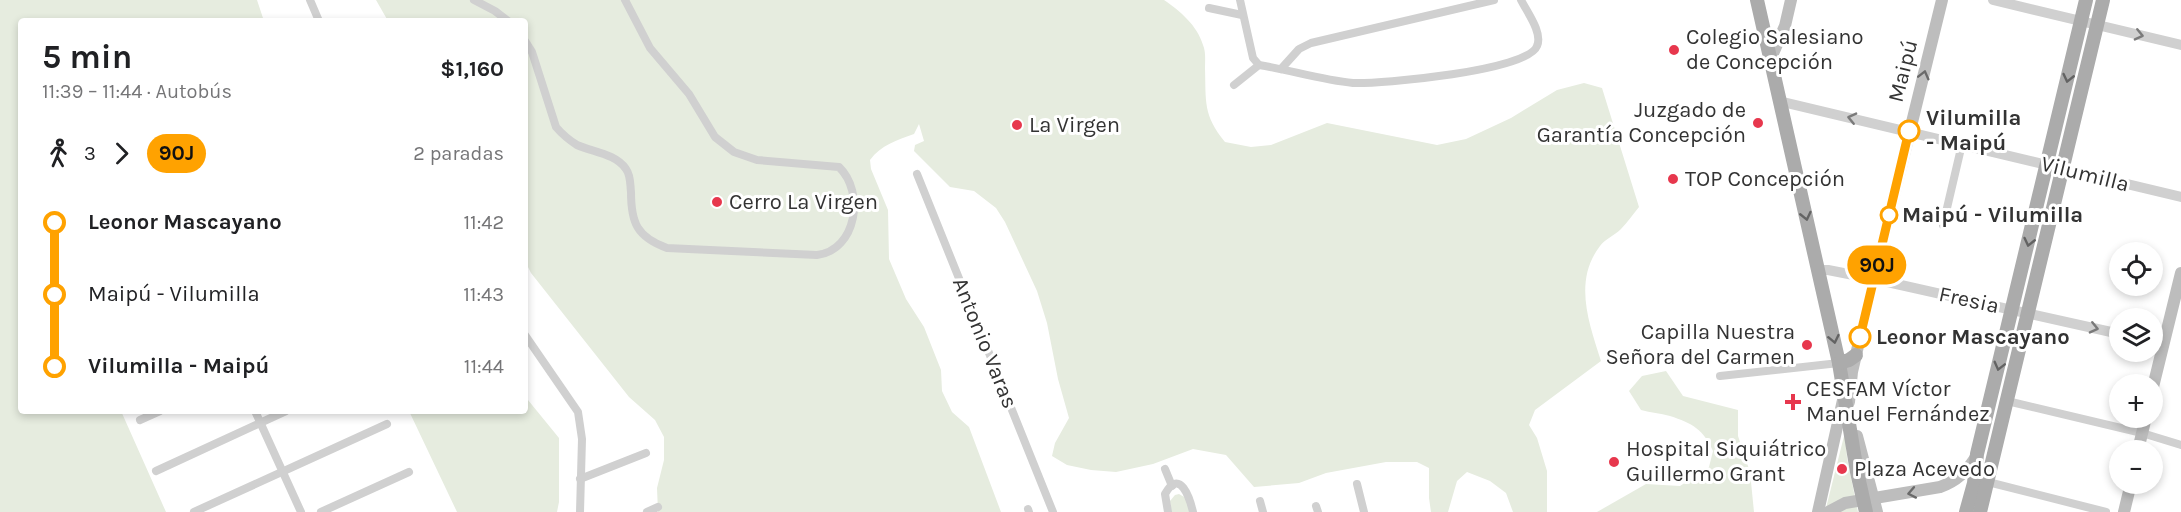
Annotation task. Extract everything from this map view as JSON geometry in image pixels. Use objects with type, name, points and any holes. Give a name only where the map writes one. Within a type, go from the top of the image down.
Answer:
[{"type":"main road","points":[[1757,0],[1847,397],[1868,504],[1877,512]]},
{"type":"main road","points":[[1771,58],[1785,26],[1791,0]]},
{"type":"main road","name":"Maipú","points":[[1818,512],[1942,0]]},
{"type":"main road","points":[[1960,512],[2013,309],[2086,0]]},
{"type":"main road","points":[[1980,512],[2103,0]]},
{"type":"main road","points":[[2163,328],[2181,273]]},
{"type":"main road","points":[[1839,363],[1856,355]]},
{"type":"main road","points":[[2140,440],[2143,428]]},
{"type":"main road","points":[[1828,512],[1845,503],[1868,504],[1940,487],[1959,477],[1975,459]]},
{"type":"main road","points":[[1966,512],[1974,483],[1975,459]]},
{"type":"main road","points":[[2124,512],[2128,494]]},
{"type":"street","points":[[310,0],[319,18]]},
{"type":"street","points":[[474,0],[504,18]]},
{"type":"street","points":[[528,46],[556,127],[564,136],[578,145],[619,162],[626,169],[630,178],[635,224],[644,237],[653,243],[667,248],[817,255],[825,254],[839,246],[848,234],[854,206],[853,186],[847,174],[839,167],[757,160],[734,152],[715,137],[690,94],[650,48],[625,0]]},
{"type":"street","points":[[1240,0],[1253,58],[1259,65],[1334,80],[1374,83],[1489,68],[1513,63],[1533,52],[1538,41],[1536,30],[1521,0]]},
{"type":"street","points":[[1281,69],[1299,50],[1311,43],[1494,0]]},
{"type":"street","points":[[1993,0],[2181,45]]},
{"type":"street","points":[[1209,8],[1242,15]]},
{"type":"street","points":[[1234,85],[1259,65]]},
{"type":"street","name":"Vilumilla","points":[[1779,101],[2181,197]]},
{"type":"street","points":[[1943,225],[1962,144]]},
{"type":"street","name":"Antonio Varas","points":[[917,174],[1053,512]]},
{"type":"street","name":"Fresia","points":[[1818,270],[1874,279],[2109,332]]},
{"type":"street","points":[[528,339],[578,411],[582,439],[580,512]]},
{"type":"street","points":[[1720,376],[1839,363]]},
{"type":"street","points":[[2007,401],[2142,433],[2181,445]]},
{"type":"street","points":[[140,420],[153,414]]},
{"type":"street","points":[[256,414],[301,512]]},
{"type":"street","points":[[156,471],[280,414]]},
{"type":"street","points":[[194,512],[387,424]]},
{"type":"street","points":[[580,479],[646,453]]},
{"type":"street","points":[[1165,469],[1172,486]]},
{"type":"street","points":[[321,512],[409,472]]},
{"type":"street","points":[[1988,483],[2106,512]]},
{"type":"street","points":[[1168,512],[1166,494],[1172,486],[1177,484],[1185,489],[1193,512]]},
{"type":"street","points":[[1357,484],[1364,512]]},
{"type":"street","points":[[1260,501],[1263,512]]},
{"type":"street","points":[[647,512],[658,507]]},
{"type":"shaded area","points":[[0,0],[257,0],[263,18],[18,18],[18,414],[122,414],[166,512],[0,512]]},
{"type":"shaded area","points":[[376,0],[1164,0],[1187,19],[1197,31],[1205,54],[1205,90],[1209,116],[1225,142],[1251,147],[1271,145],[1327,123],[1437,145],[1466,139],[1511,118],[1557,90],[1584,83],[1602,88],[1639,207],[1621,229],[1600,246],[1587,273],[1585,288],[1588,317],[1601,361],[1535,410],[1529,425],[1537,438],[1547,471],[1547,512],[1513,512],[1506,493],[1490,481],[1467,472],[1457,481],[1448,512],[1431,512],[1429,468],[1417,462],[1386,462],[1326,473],[1299,483],[1254,487],[1226,455],[1193,449],[1153,464],[1116,472],[1067,465],[1052,456],[1055,443],[1069,418],[1058,379],[1047,323],[1037,291],[1005,222],[996,208],[974,191],[950,187],[914,151],[915,145],[924,141],[919,124],[914,134],[884,147],[870,160],[871,169],[888,210],[889,259],[906,299],[924,327],[941,370],[942,391],[952,412],[969,427],[1001,512],[658,512],[657,488],[664,460],[664,437],[655,420],[629,397],[528,267],[528,18],[386,18]]},
{"type":"shaded area","points":[[1666,371],[1683,396],[1738,410],[1738,436],[1750,472],[1754,512],[1597,512],[1646,484],[1680,486],[1709,467],[1713,451],[1701,433],[1678,419],[1641,410],[1629,391],[1642,376]]},
{"type":"shaded area","points":[[528,400],[559,438],[557,512],[457,512],[410,414],[528,414]]},
{"type":"shaded area","name":"Plaza Acevedo","points":[[1845,432],[1847,458],[1858,512],[1825,512]]},
{"type":"shaded area","points":[[1179,494],[1186,498],[1191,512],[1171,512],[1170,501]]},
{"type":"bus line","name":"90J","points":[[1860,337],[1909,131]]},
{"type":"place","name":"Colegio Salesiano de Concepción","points":[[1674,50]]},
{"type":"place","name":"Juzgado de Garantía Concepción","points":[[1758,123]]},
{"type":"place","name":"La Virgen","points":[[1017,125]]},
{"type":"place","name":"Vilumilla - Maipú","points":[[1909,131]]},
{"type":"place","name":"TOP Concepción","points":[[1673,179]]},
{"type":"place","name":"Cerro La Virgen","points":[[717,202]]},
{"type":"place","name":"Maipú - Vilumilla","points":[[1889,215]]},
{"type":"place","name":"Leonor Mascayano","points":[[1860,337]]},
{"type":"place","name":"Capilla Nuestra Señora del Carmen","points":[[1807,345]]},
{"type":"place","name":"CESFAM Víctor Manuel Fernández","points":[[1793,402]]},
{"type":"place","name":"Hospital Siquiátrico Guillermo Grant","points":[[1614,462]]},
{"type":"place","name":"Plaza Acevedo","points":[[1842,469]]}]
